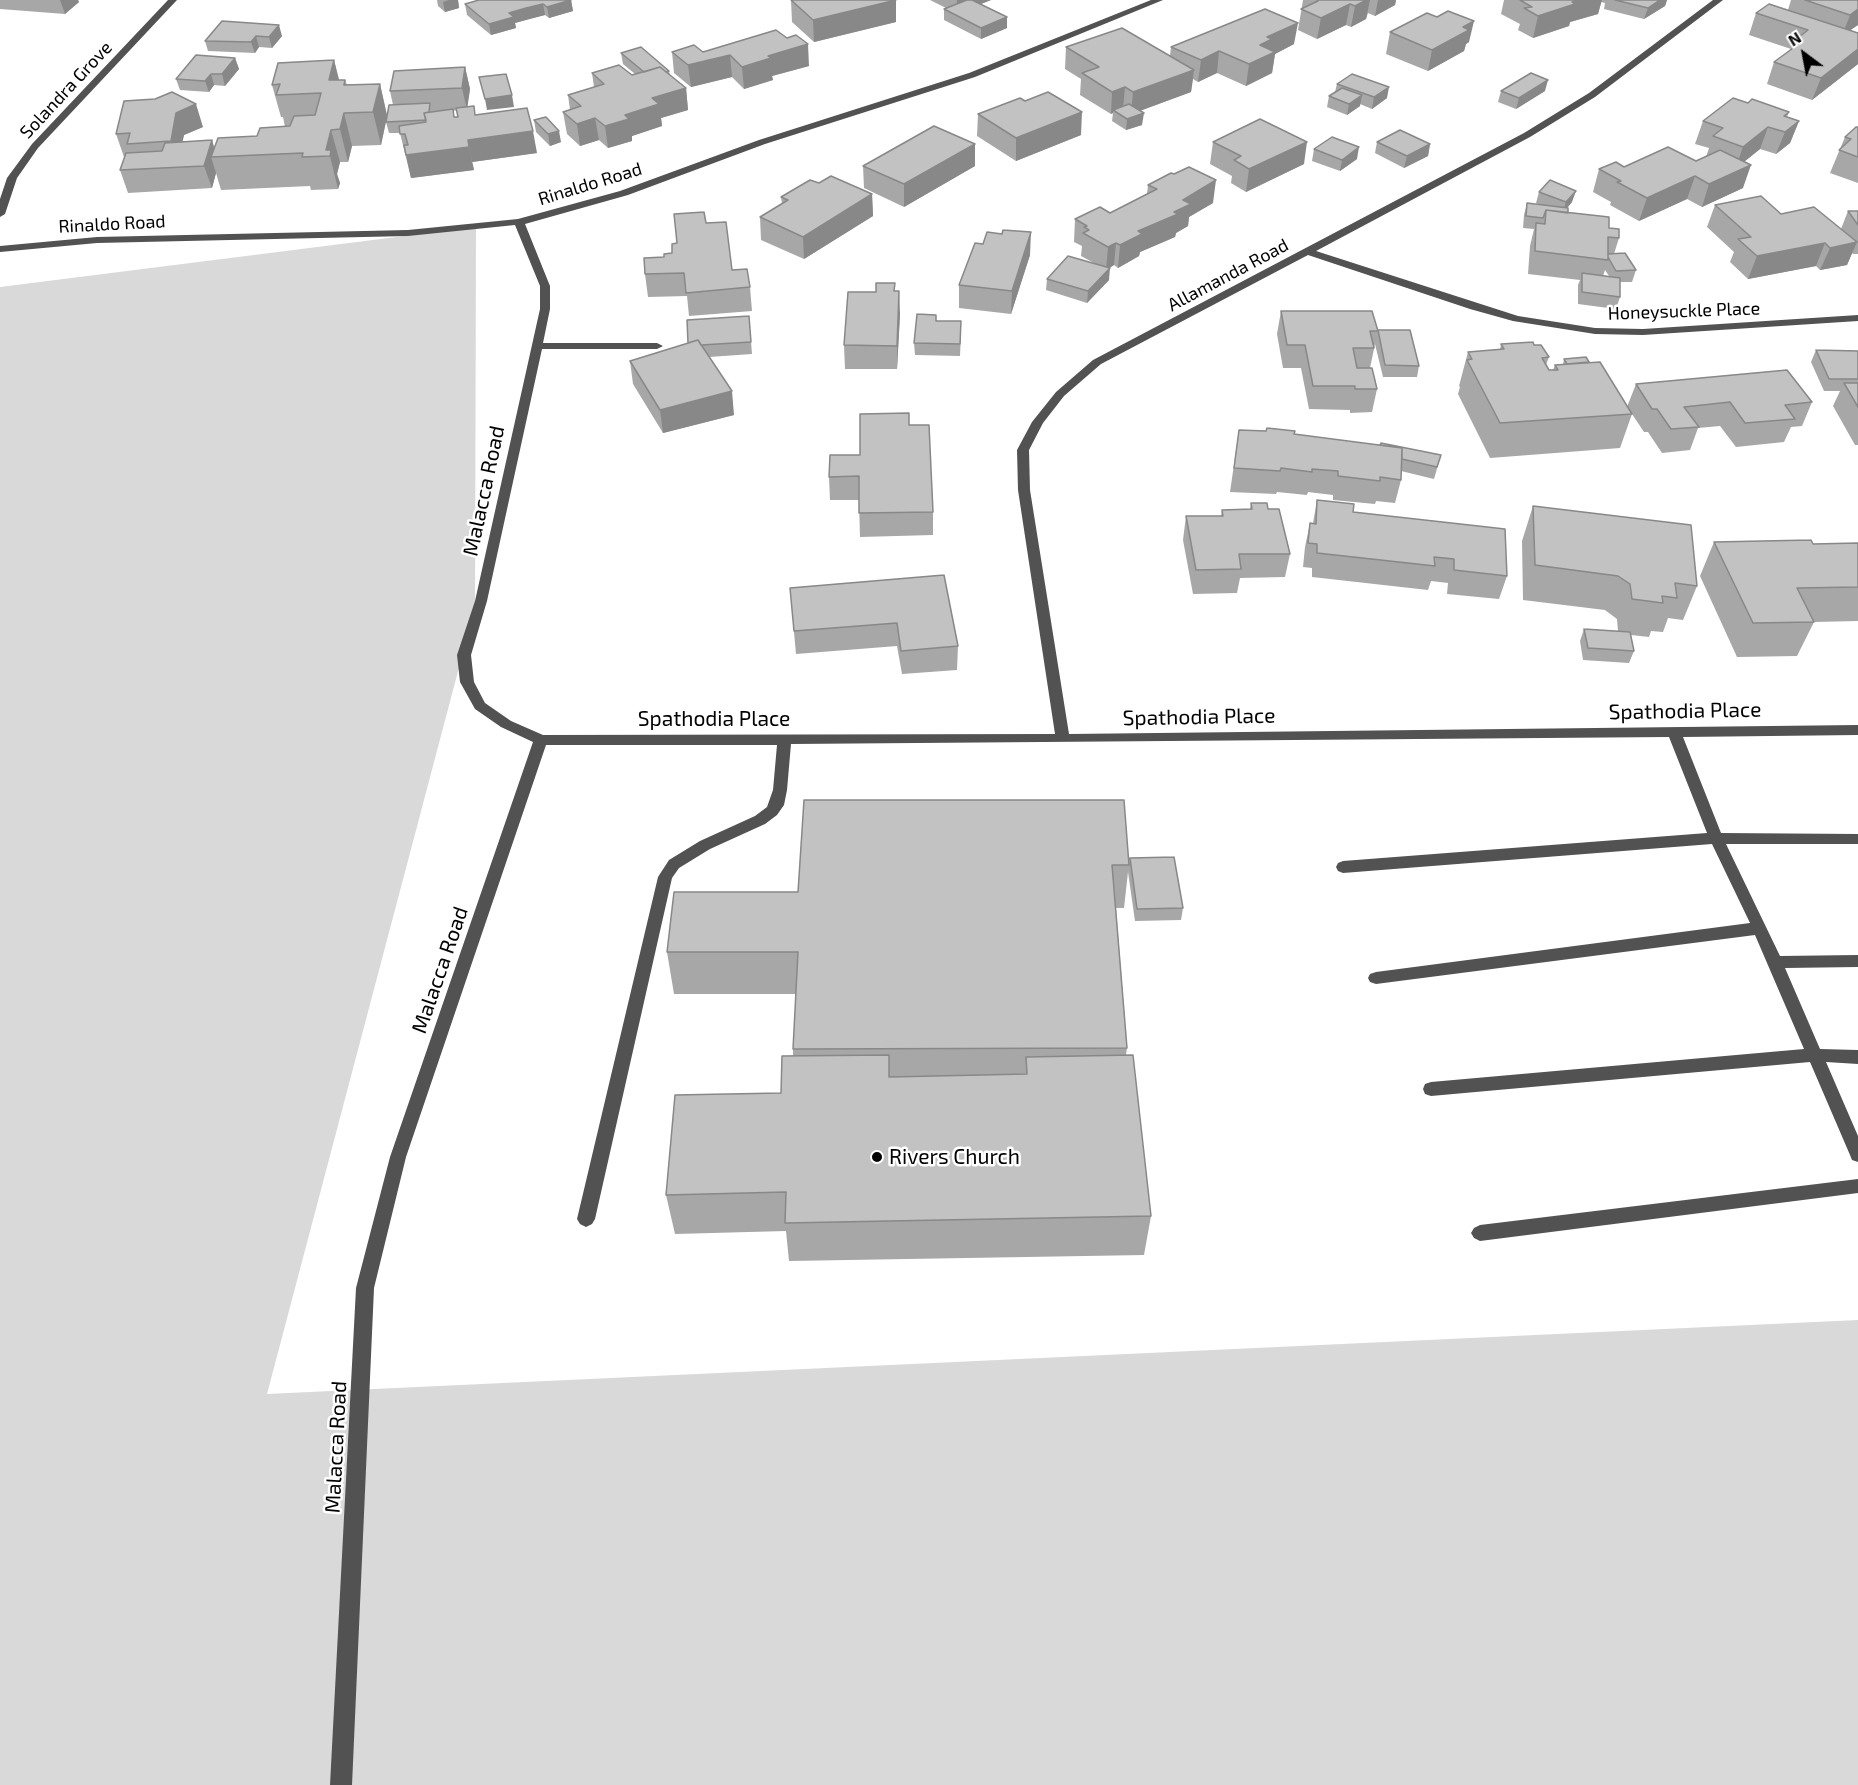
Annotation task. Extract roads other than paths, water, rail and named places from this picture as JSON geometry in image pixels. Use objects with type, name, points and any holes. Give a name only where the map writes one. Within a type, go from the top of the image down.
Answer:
[{"type":"street","name":"Solandra Grove","points":[[0,214],[12,178],[35,146],[173,0]]},
{"type":"street","name":"Rinaldo Road","points":[[0,249],[155,237],[408,233],[519,222],[624,192],[762,142],[972,75],[1160,0]]},
{"type":"street","name":"Allamanda Road","points":[[1063,740],[1024,490],[1023,450],[1038,422],[1060,394],[1097,362],[1527,135],[1592,94],[1719,0]]},
{"type":"street","name":"Malacca Road","points":[[341,1785],[365,1288],[398,1157],[541,740],[506,724],[480,706],[467,682],[464,655],[481,601],[545,309],[545,286],[519,222]]},
{"type":"street","name":"Honeysuckle Place","points":[[1307,251],[1517,319],[1596,331],[1643,332],[1858,318]]},
{"type":"street","points":[[537,346],[657,346]]},
{"type":"street","name":"Spathodia Place","points":[[541,740],[1063,740],[1858,730]]},
{"type":"street","points":[[1674,732],[1716,838],[1760,928],[1858,1155]]},
{"type":"street","points":[[586,1219],[665,877],[674,864],[705,845],[760,820],[772,811],[777,805],[780,790],[784,740]]},
{"type":"street","points":[[1343,867],[1716,838],[1858,839]]},
{"type":"street","points":[[1376,978],[1760,928]]},
{"type":"street","points":[[1774,963],[1858,961]]},
{"type":"street","points":[[1431,1089],[1815,1055],[1858,1057]]},
{"type":"street","points":[[1480,1233],[1858,1186]]},
{"type":"place","name":"Rivers Church","points":[[877,1157]]}]
